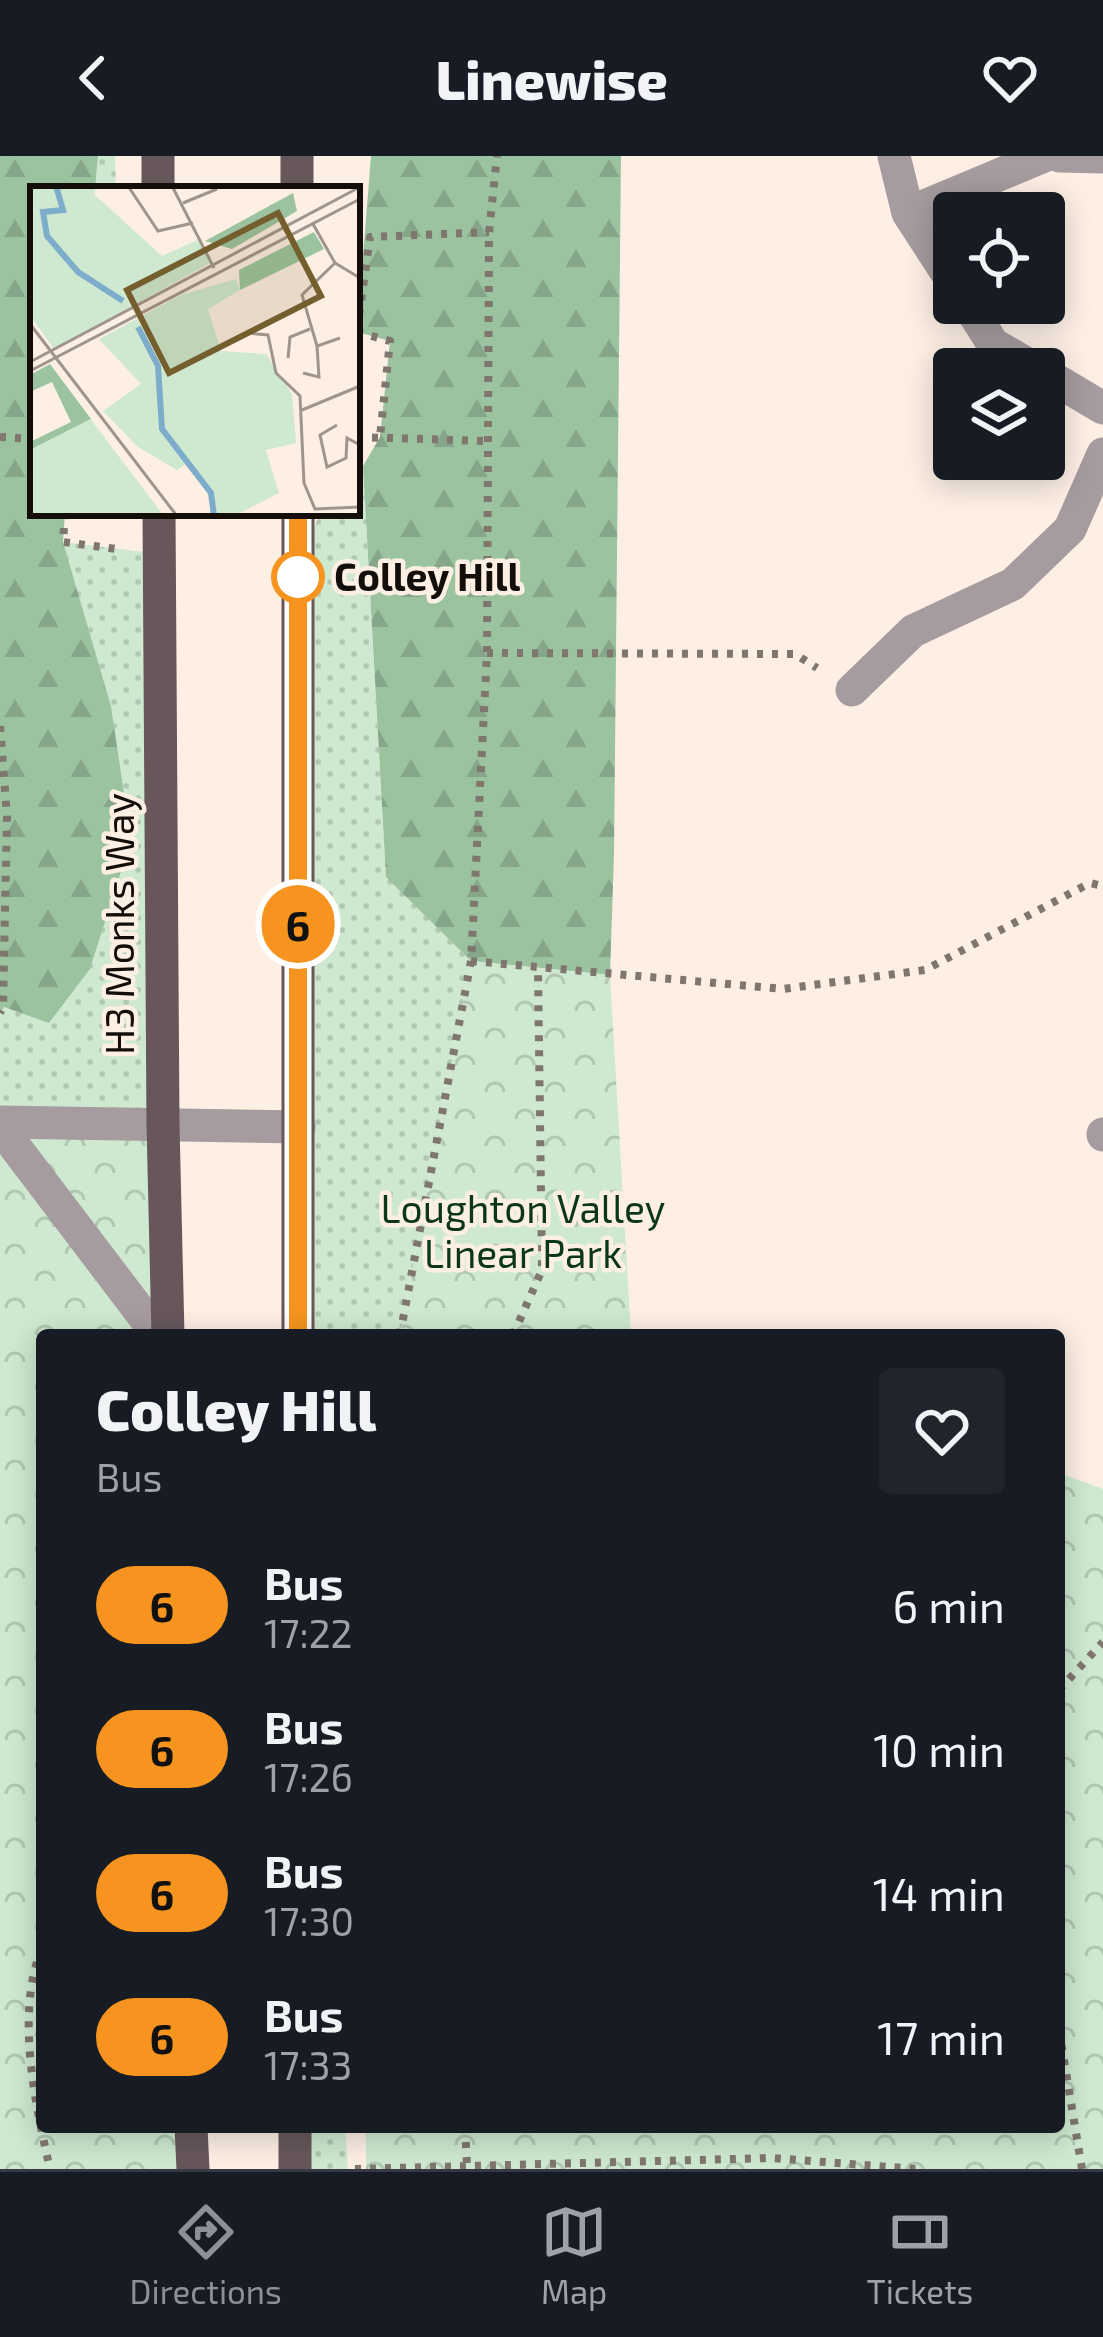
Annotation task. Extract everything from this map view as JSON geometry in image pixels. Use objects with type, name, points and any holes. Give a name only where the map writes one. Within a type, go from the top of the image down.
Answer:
[{"type":"main road","name":"H3 Monks Way","points":[[160,516],[168,1329]]},
{"type":"main road","points":[[298,516],[298,1329]]},
{"type":"main road","points":[[191,2133],[193,2169]]},
{"type":"main road","points":[[295,2133],[295,2169]]},
{"type":"street","points":[[894,156],[908,213],[933,252]]},
{"type":"street","points":[[908,213],[1043,156]]},
{"type":"street","points":[[1059,156],[1103,157]]},
{"type":"street","points":[[980,324],[1000,348]]},
{"type":"street","points":[[1065,386],[1103,408]]},
{"type":"street","points":[[852,690],[913,631],[1013,584],[1070,529],[1103,454]]},
{"type":"street","points":[[0,1125],[299,1127]]},
{"type":"street","points":[[0,1125],[153,1329]]},
{"type":"path","points":[[401,1329],[471,961],[487,653],[489,232],[497,156]]},
{"type":"path","points":[[360,309],[370,237],[489,232]]},
{"type":"path","points":[[360,332],[390,341],[380,436]]},
{"type":"path","points":[[0,437],[30,439]]},
{"type":"path","points":[[360,437],[488,441]]},
{"type":"path","points":[[64,542],[65,516]]},
{"type":"path","points":[[487,653],[795,654],[852,690]]},
{"type":"path","points":[[0,726],[8,817],[0,1013]]},
{"type":"path","points":[[471,961],[783,989],[925,970],[1090,883],[1103,886]]},
{"type":"path","points":[[516,1329],[542,1270],[538,969]]},
{"type":"path","points":[[1065,1683],[1103,1642]]},
{"type":"path","points":[[36,1961],[29,2026],[36,2107]]},
{"type":"path","points":[[1065,2066],[1082,2169]]},
{"type":"path","points":[[42,2133],[50,2169]]},
{"type":"path","points":[[465,2133],[467,2165]]},
{"type":"path","points":[[355,2169],[772,2158],[916,2169]]},
{"type":"green space","points":[[0,156],[98,156],[95,186],[30,186],[30,516],[65,516],[63,542],[111,706],[131,840],[90,969],[49,1023],[4,1007],[0,1013]]},
{"type":"green space","points":[[98,156],[115,156],[116,186],[95,186]]},
{"type":"green space","points":[[371,156],[621,156],[610,975],[471,961],[386,877],[363,466],[380,437],[390,341],[360,333]]},
{"type":"green space","points":[[360,466],[386,876],[471,961],[401,1329],[298,1329],[298,566],[319,516],[360,516]]},
{"type":"green space","points":[[63,542],[160,554],[163,1125],[0,1122],[0,1013],[3,1007],[49,1022],[90,969],[131,840],[111,706]]},
{"type":"green space","name":"Loughton Valley Linear Park","points":[[471,961],[610,975],[631,1329],[401,1329]]},
{"type":"green space","points":[[0,1122],[163,1125],[168,1329],[36,1329],[36,2133],[191,2133],[193,2169],[0,2169]]},
{"type":"green space","points":[[1065,1475],[1103,1489],[1103,2169],[366,2169],[366,2133],[1065,2133]]},
{"type":"green space","points":[[301,2133],[345,2133],[348,2169],[305,2169]]},
{"type":"bus line","name":"6","points":[[298,516],[298,1329]]},
{"type":"place","name":"Colley Hill","points":[[298,577]]}]
